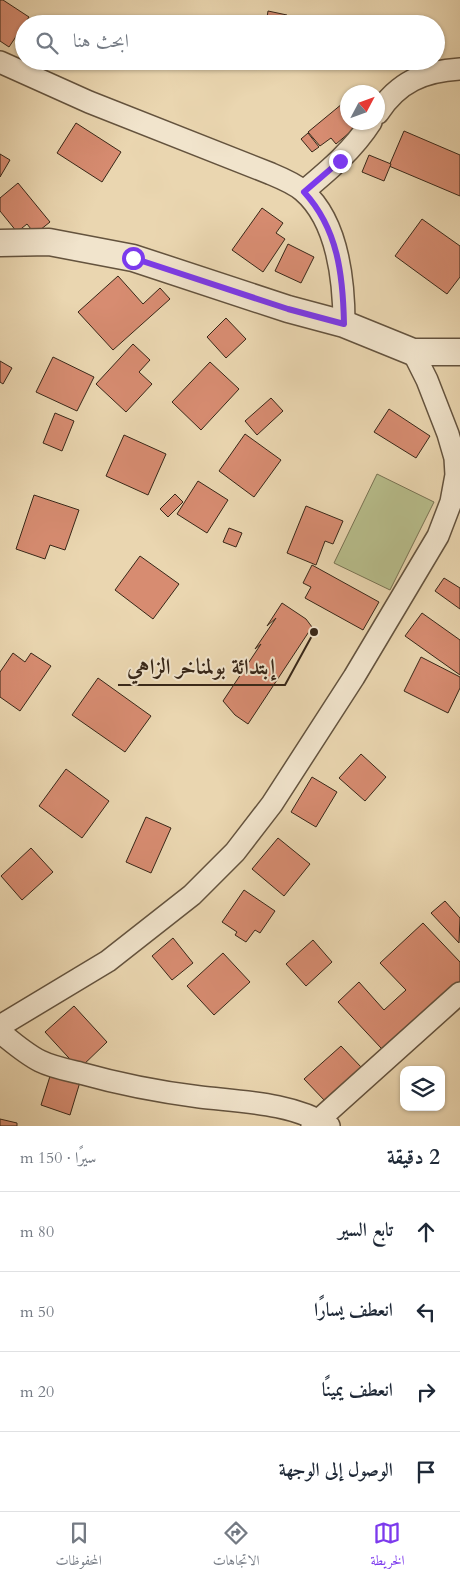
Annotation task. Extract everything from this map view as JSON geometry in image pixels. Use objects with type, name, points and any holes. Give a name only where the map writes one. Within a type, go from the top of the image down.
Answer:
[{"type":"street","points":[[0,62],[15,69]]},
{"type":"street","points":[[445,70],[460,69]]},
{"type":"street","points":[[18,70],[90,102],[270,173],[292,183],[304,192],[323,216],[338,258],[344,290],[344,324]]},
{"type":"street","points":[[385,105],[404,85],[419,76],[442,70]]},
{"type":"street","points":[[304,192],[340,161],[366,130]]},
{"type":"street","points":[[0,243],[49,242],[133,258],[288,309],[344,324],[413,352],[460,352]]},
{"type":"street","points":[[0,1026],[108,961],[192,895],[235,852],[272,804],[354,677],[438,536],[451,502],[456,475],[455,458],[448,434],[427,380],[413,352]]},
{"type":"street","points":[[0,1032],[40,1061],[61,1068],[105,1080],[199,1097],[276,1107],[320,1124],[460,993]]},
{"type":"green space","points":[[377,474],[434,502],[390,590],[334,563]]},
{"type":"building","points":[[0,0],[3,0],[26,15],[15,15],[15,38],[9,47],[0,41]]},
{"type":"building","points":[[268,11],[287,15],[267,15]]},
{"type":"building","points":[[340,106],[340,130],[353,130],[336,144],[331,138],[320,146],[308,132]]},
{"type":"building","points":[[76,123],[121,152],[102,182],[57,153]]},
{"type":"building","points":[[404,131],[460,155],[460,196],[389,166]]},
{"type":"building","points":[[308,133],[319,147],[312,152],[301,139]]},
{"type":"building","points":[[0,154],[10,160],[0,177]]},
{"type":"building","points":[[369,155],[391,164],[384,181],[362,172]]},
{"type":"building","points":[[18,183],[50,222],[35,234],[27,224],[17,232],[0,211],[0,198]]},
{"type":"building","points":[[262,208],[283,223],[276,233],[285,239],[263,272],[232,250]]},
{"type":"building","points":[[422,219],[460,246],[460,277],[447,294],[395,256]]},
{"type":"building","points":[[288,244],[314,257],[301,283],[275,271]]},
{"type":"building","points":[[118,276],[143,304],[160,288],[170,299],[113,350],[78,312]]},
{"type":"building","points":[[226,318],[246,339],[226,358],[207,337]]},
{"type":"building","points":[[133,344],[150,360],[139,372],[152,384],[126,412],[96,384]]},
{"type":"building","points":[[53,357],[94,377],[77,411],[36,392]]},
{"type":"building","points":[[0,361],[12,368],[3,384],[0,382]]},
{"type":"building","points":[[210,362],[239,389],[201,430],[172,402]]},
{"type":"building","points":[[271,398],[283,411],[257,435],[245,421]]},
{"type":"building","points":[[389,409],[430,436],[416,458],[374,432]]},
{"type":"building","points":[[55,413],[74,421],[62,451],[43,443]]},
{"type":"building","points":[[245,434],[281,460],[254,497],[219,471]]},
{"type":"building","points":[[124,435],[166,454],[148,495],[106,476]]},
{"type":"building","points":[[198,481],[228,500],[207,533],[177,514]]},
{"type":"building","points":[[175,494],[183,502],[168,517],[160,509]]},
{"type":"building","points":[[34,495],[79,510],[65,550],[50,545],[45,559],[16,549]]},
{"type":"building","points":[[306,506],[343,521],[333,544],[325,541],[316,565],[287,553]]},
{"type":"building","points":[[229,528],[242,533],[236,547],[223,542]]},
{"type":"building","points":[[140,556],[179,584],[153,619],[115,590]]},
{"type":"building","points":[[312,565],[379,602],[363,630],[305,598],[311,587],[303,583]]},
{"type":"building","points":[[444,578],[460,588],[460,609],[435,591]]},
{"type":"building","points":[[282,603],[306,619],[312,627],[248,724],[235,715],[223,701],[261,644],[255,649],[276,618],[267,626]]},
{"type":"building","points":[[422,613],[460,640],[460,675],[405,636]]},
{"type":"building","points":[[13,653],[25,662],[31,653],[51,666],[20,711],[0,697],[0,672]]},
{"type":"building","points":[[421,657],[460,677],[460,688],[448,713],[404,691]]},
{"type":"building","points":[[98,678],[151,716],[125,752],[72,715]]},
{"type":"building","points":[[361,754],[386,777],[365,801],[339,778]]},
{"type":"building","points":[[66,769],[109,801],[82,838],[39,806]]},
{"type":"building","points":[[312,777],[337,792],[316,827],[291,812]]},
{"type":"building","points":[[146,817],[171,828],[151,873],[126,862]]},
{"type":"building","points":[[278,838],[310,864],[284,896],[252,869]]},
{"type":"building","points":[[31,848],[53,872],[22,900],[1,876]]},
{"type":"building","points":[[244,890],[275,911],[260,933],[255,930],[246,942],[235,935],[237,932],[222,922]]},
{"type":"building","points":[[445,901],[460,918],[459,943],[431,913]]},
{"type":"building","points":[[423,923],[460,962],[460,1003],[395,1063],[338,1002],[359,982],[384,1010],[406,990],[380,963]]},
{"type":"building","points":[[173,938],[193,963],[172,980],[152,956]]},
{"type":"building","points":[[313,940],[332,962],[306,986],[286,964]]},
{"type":"building","points":[[223,953],[250,982],[214,1015],[187,986]]},
{"type":"building","points":[[74,1006],[107,1042],[79,1069],[45,1032]]},
{"type":"building","points":[[341,1046],[362,1068],[326,1102],[304,1079]]},
{"type":"building","points":[[51,1073],[80,1082],[70,1115],[41,1105]]},
{"type":"building","points":[[0,1119],[17,1123],[17,1126],[0,1126]]},
{"type":"place","name":"إبتدائة بولمناخر الزاهي","points":[[314,632]]},
{"type":"route","points":[[133,258],[288,309],[344,324],[344,290],[338,258],[323,216],[304,192],[340,161]]}]
